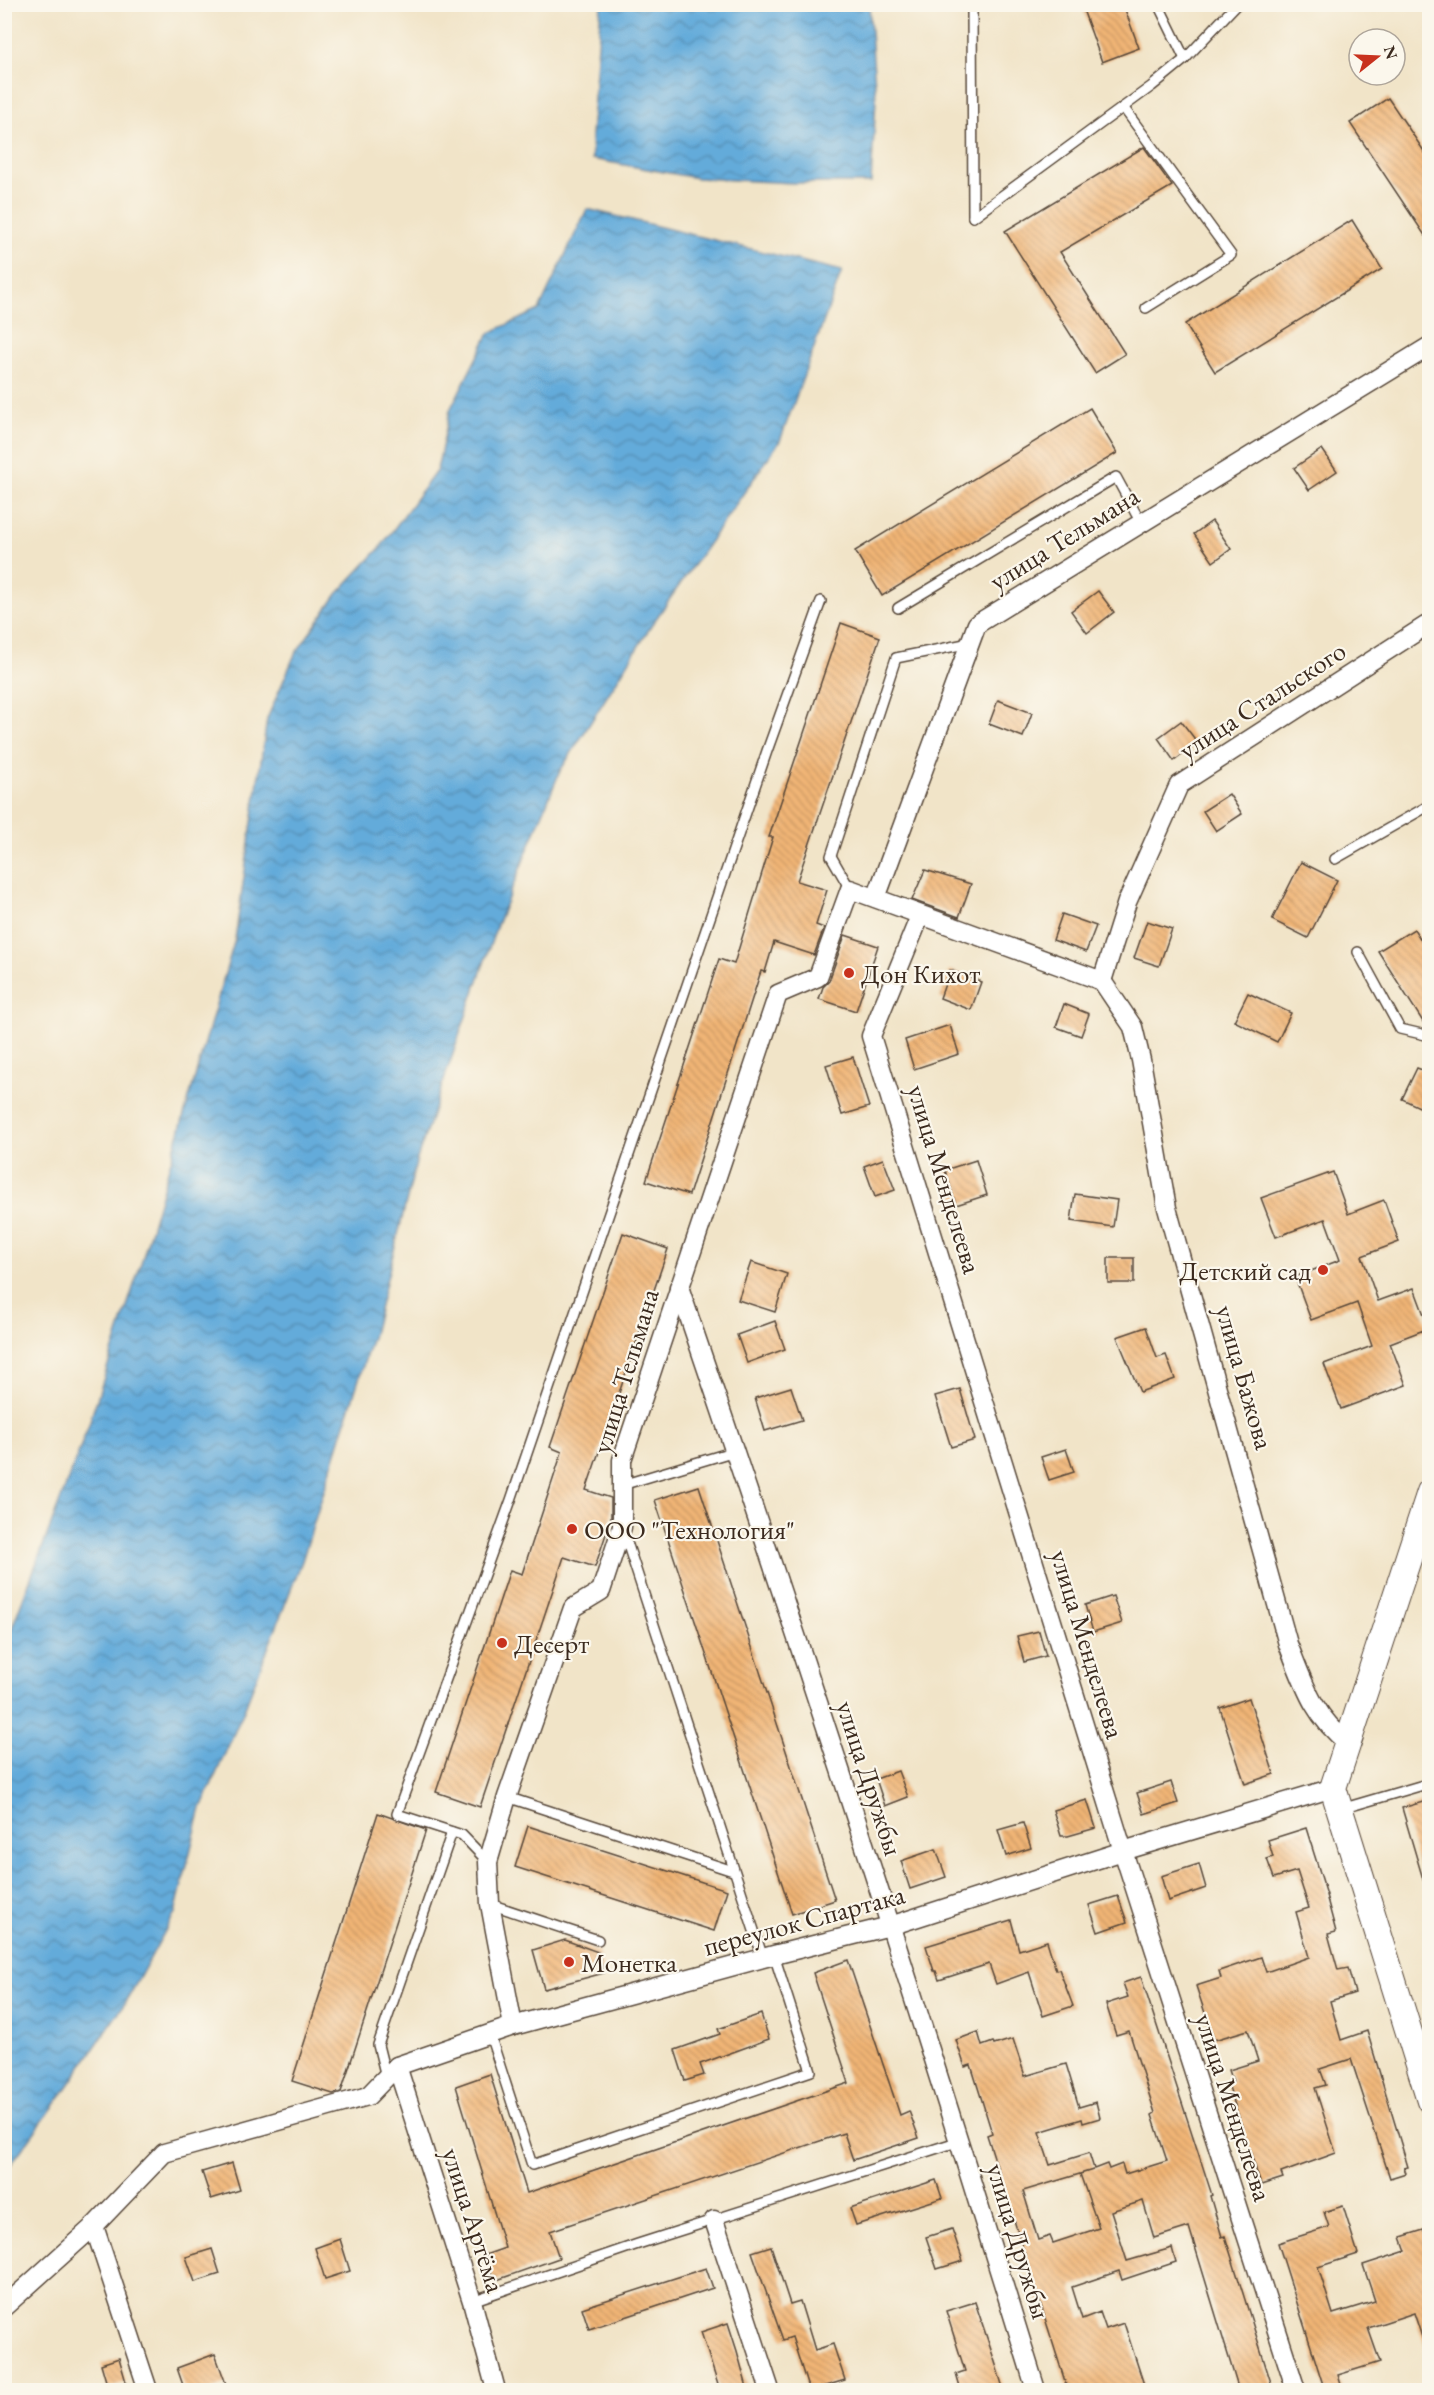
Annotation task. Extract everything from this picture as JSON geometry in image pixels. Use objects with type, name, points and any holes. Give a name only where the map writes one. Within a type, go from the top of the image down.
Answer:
[{"type":"main road","points":[[1430,1492],[1348,1743],[1337,1798],[1430,2100]]},
{"type":"street","name":"улица Тельмана","points":[[876,898],[977,624],[1430,346]]},
{"type":"street","name":"улица Стальского","points":[[1102,981],[1127,902],[1179,785],[1430,623]]},
{"type":"street","name":"улица Тельмана","points":[[513,2026],[490,1904],[488,1862],[507,1797],[573,1608],[601,1591],[622,1527],[622,1460],[778,994],[818,977],[850,889]]},
{"type":"street","points":[[850,889],[1102,981]]},
{"type":"street","name":"улица Менделеева","points":[[920,916],[871,1036],[1123,1851],[1296,2391]]},
{"type":"street","name":"улица Бажова","points":[[1102,981],[1133,1027],[1167,1208],[1288,1644],[1316,1710],[1332,1731],[1348,1743]]},
{"type":"street","name":"улица Дружбы","points":[[679,1287],[735,1451],[960,2141],[1036,2391]]},
{"type":"street","name":"переулок Спартака","points":[[4,2307],[94,2226],[164,2153],[368,2096],[392,2071],[513,2026],[890,1926],[1123,1851],[1337,1798]]},
{"type":"street","name":"улица Артёма","points":[[392,2071],[472,2301],[496,2391]]},
{"type":"street","points":[[714,2220],[770,2391]]},
{"type":"street","points":[[94,2226],[148,2391]]},
{"type":"lane","points":[[972,4],[973,217],[1123,107],[1185,58],[1237,4]]},
{"type":"lane","points":[[1158,4],[1185,58]]},
{"type":"lane","points":[[1123,107],[1231,255],[1146,308]]},
{"type":"lane","points":[[898,608],[1116,477],[1141,523]]},
{"type":"lane","points":[[488,1862],[462,1835],[397,1814],[511,1500],[766,751],[821,602]]},
{"type":"lane","points":[[850,889],[831,856],[896,658],[970,643]]},
{"type":"lane","points":[[1335,860],[1430,806]]},
{"type":"lane","points":[[1359,952],[1400,1029],[1430,1036]]},
{"type":"lane","points":[[622,1485],[735,1451]]},
{"type":"lane","points":[[490,2035],[532,2164],[811,2071],[769,1957],[733,1871],[622,1527]]},
{"type":"lane","points":[[1337,1798],[1430,1783]]},
{"type":"lane","points":[[507,1797],[733,1871]]},
{"type":"lane","points":[[392,2071],[378,2045],[452,1832]]},
{"type":"lane","points":[[490,1904],[598,1940]]},
{"type":"lane","points":[[472,2301],[960,2141]]},
{"type":"water","points":[[601,5],[869,5],[876,99],[871,183],[793,183],[697,178],[592,159],[591,136]]},
{"type":"water","points":[[587,209],[842,271],[780,441],[653,623],[560,771],[497,925],[417,1159],[373,1334],[302,1561],[242,1715],[201,1808],[175,1913],[127,2000],[65,2091],[5,2172],[5,1646],[88,1427],[143,1257],[235,939],[267,719],[295,654],[337,594],[380,548],[437,470],[450,410],[489,333],[539,310]]},
{"type":"building","points":[[1081,4],[1123,4],[1139,48],[1102,62]]},
{"type":"building","points":[[1388,98],[1430,160],[1430,243],[1350,123]]},
{"type":"building","points":[[1144,147],[1172,186],[1060,252],[1125,354],[1095,373],[1005,231]]},
{"type":"building","points":[[1352,220],[1382,269],[1215,372],[1185,324]]},
{"type":"building","points":[[1090,408],[1117,453],[882,596],[855,551]]},
{"type":"building","points":[[1322,449],[1337,471],[1309,490],[1294,468]]},
{"type":"building","points":[[1212,521],[1231,549],[1213,562],[1194,534]]},
{"type":"building","points":[[1098,591],[1114,612],[1087,633],[1071,611]]},
{"type":"building","points":[[841,623],[880,637],[797,881],[827,890],[816,925],[824,928],[814,955],[774,942],[765,972],[761,971],[689,1195],[646,1181],[719,959],[734,964],[773,837],[769,837]]},
{"type":"building","points":[[998,700],[1032,713],[1023,737],[989,724]]},
{"type":"building","points":[[1181,721],[1198,743],[1174,761],[1158,738]]},
{"type":"building","points":[[1229,794],[1242,814],[1216,831],[1203,811]]},
{"type":"building","points":[[1301,862],[1337,880],[1308,938],[1272,920]]},
{"type":"building","points":[[925,870],[971,884],[959,917],[912,900]]},
{"type":"building","points":[[1062,914],[1096,926],[1086,952],[1053,940]]},
{"type":"building","points":[[1147,921],[1172,929],[1159,966],[1134,958]]},
{"type":"building","points":[[1414,929],[1430,954],[1430,1029],[1427,1028],[1378,951]]},
{"type":"building","name":"Дон Кихот","points":[[845,935],[878,946],[856,1011],[819,999],[823,987],[829,981]]},
{"type":"building","points":[[950,970],[981,982],[971,1010],[940,998]]},
{"type":"building","points":[[1248,993],[1291,1013],[1277,1042],[1234,1021]]},
{"type":"building","points":[[1064,1004],[1089,1014],[1081,1036],[1056,1027]]},
{"type":"building","points":[[950,1025],[959,1054],[914,1069],[905,1040]]},
{"type":"building","points":[[853,1057],[869,1107],[842,1115],[826,1065]]},
{"type":"building","points":[[1417,1068],[1430,1073],[1430,1112],[1402,1099]]},
{"type":"building","points":[[883,1159],[895,1190],[875,1197],[864,1166]]},
{"type":"building","points":[[976,1160],[987,1195],[956,1205],[945,1170]]},
{"type":"building","points":[[1333,1172],[1348,1214],[1384,1200],[1399,1242],[1362,1256],[1378,1301],[1414,1288],[1429,1328],[1390,1343],[1406,1385],[1341,1409],[1324,1364],[1372,1346],[1357,1303],[1311,1320],[1295,1277],[1340,1260],[1325,1219],[1276,1237],[1261,1198]]},
{"type":"building","points":[[1075,1194],[1117,1200],[1113,1227],[1071,1221]]},
{"type":"building","points":[[623,1233],[668,1249],[586,1490],[611,1498],[611,1519],[595,1567],[564,1557],[480,1807],[436,1792],[510,1570],[522,1574],[562,1452],[550,1447]]},
{"type":"building","points":[[1108,1258],[1134,1258],[1134,1283],[1108,1283]]},
{"type":"building","points":[[751,1262],[787,1274],[775,1312],[738,1300]]},
{"type":"building","points":[[775,1321],[785,1349],[747,1363],[737,1335]]},
{"type":"building","points":[[1146,1327],[1157,1358],[1166,1355],[1175,1379],[1140,1392],[1117,1337]]},
{"type":"building","points":[[791,1387],[802,1420],[765,1431],[755,1398]]},
{"type":"building","points":[[960,1389],[975,1440],[951,1447],[935,1396]]},
{"type":"building","points":[[1066,1449],[1074,1472],[1049,1480],[1041,1457]]},
{"type":"building","points":[[699,1486],[835,1900],[792,1914],[655,1500]]},
{"type":"building","points":[[1113,1596],[1122,1623],[1093,1632],[1085,1605]]},
{"type":"building","points":[[1039,1631],[1046,1656],[1024,1662],[1017,1636]]},
{"type":"building","points":[[1249,1698],[1274,1774],[1245,1784],[1220,1708]]},
{"type":"building","points":[[898,1771],[908,1797],[885,1806],[876,1779]]},
{"type":"building","points":[[1171,1782],[1178,1803],[1144,1814],[1137,1793]]},
{"type":"building","points":[[1087,1800],[1096,1828],[1061,1836],[1053,1810]]},
{"type":"building","points":[[1430,1800],[1430,1885],[1425,1886],[1402,1808]]},
{"type":"building","points":[[378,1813],[426,1830],[341,2092],[333,2094],[292,2081]]},
{"type":"building","points":[[1023,1823],[1031,1848],[1006,1856],[998,1830]]},
{"type":"building","points":[[528,1826],[727,1890],[714,1931],[515,1867]]},
{"type":"building","points":[[1306,1828],[1336,1932],[1328,1934],[1338,1970],[1348,1968],[1355,1993],[1330,2001],[1341,2040],[1367,2031],[1408,2167],[1404,2168],[1406,2173],[1390,2178],[1351,2059],[1320,2069],[1326,2085],[1315,2088],[1336,2153],[1281,2173],[1283,2178],[1261,2185],[1228,2084],[1233,2082],[1229,2070],[1258,2061],[1248,2030],[1214,2040],[1196,1986],[1221,1978],[1219,1971],[1261,1957],[1266,1972],[1309,1957],[1296,1912],[1309,1908],[1297,1871],[1274,1878],[1267,1859],[1273,1857],[1268,1840]]},
{"type":"building","points":[[936,1849],[946,1877],[910,1889],[901,1861]]},
{"type":"building","points":[[1199,1864],[1206,1888],[1168,1901],[1161,1876]]},
{"type":"building","points":[[1118,1896],[1127,1922],[1098,1932],[1089,1905]]},
{"type":"building","points":[[1011,1920],[1019,1950],[1047,1941],[1056,1970],[1059,1969],[1073,2006],[1043,2016],[1029,1972],[996,1984],[989,1964],[939,1980],[926,1946]]},
{"type":"building","name":"Монетка","points":[[565,1940],[598,1952],[604,1973],[544,1989],[533,1950]]},
{"type":"building","points":[[848,1960],[900,2115],[909,2111],[919,2138],[853,2160],[844,2133],[550,2231],[559,2258],[494,2281],[485,2255],[505,2248],[456,2086],[490,2074],[527,2193],[849,2083],[813,1973]]},
{"type":"building","points":[[1141,1977],[1212,2195],[1210,2196],[1222,2237],[1225,2236],[1272,2386],[1257,2391],[1239,2391],[1189,2227],[1154,2238],[1143,2201],[1111,2211],[1127,2261],[1172,2248],[1176,2262],[1122,2280],[1119,2271],[1072,2287],[1082,2319],[1100,2312],[1106,2329],[1124,2323],[1146,2391],[1068,2391],[987,2135],[992,2133],[971,2065],[965,2067],[956,2040],[978,2032],[982,2046],[1013,2039],[1025,2076],[1066,2064],[1079,2107],[1096,2102],[1100,2118],[1083,2123],[1082,2119],[1039,2132],[1050,2165],[1089,2153],[1094,2169],[1107,2164],[1109,2169],[1122,2164],[1125,2174],[1167,2161],[1152,2115],[1155,2113],[1129,2031],[1116,2035],[1106,2004],[1128,1997],[1123,1983]],"holes":[[[1093,2170],[1080,2174],[1099,2228],[1053,2243],[1050,2236],[1038,2240],[1023,2191]]]},
{"type":"building","points":[[761,2014],[769,2039],[700,2064],[704,2075],[685,2081],[675,2050],[720,2034],[718,2029]]},
{"type":"building","points":[[232,2163],[240,2190],[211,2199],[202,2172]]},
{"type":"building","points":[[936,2180],[942,2198],[856,2225],[850,2208]]},
{"type":"building","points":[[1343,2206],[1358,2254],[1318,2267],[1333,2314],[1375,2301],[1363,2265],[1406,2251],[1401,2237],[1430,2228],[1430,2348],[1426,2349],[1414,2313],[1368,2328],[1380,2362],[1338,2375],[1343,2391],[1325,2391],[1278,2243],[1329,2227],[1324,2212]]},
{"type":"building","points":[[952,2229],[963,2261],[937,2269],[926,2237]]},
{"type":"building","points":[[340,2239],[350,2271],[325,2279],[315,2248]]},
{"type":"building","points":[[771,2246],[790,2304],[800,2301],[815,2350],[833,2344],[845,2380],[809,2391],[792,2337],[783,2340],[752,2252]]},
{"type":"building","points":[[212,2249],[220,2274],[195,2282],[186,2257]]},
{"type":"building","points":[[706,2268],[713,2288],[589,2329],[582,2308]]},
{"type":"building","points":[[975,2302],[1004,2391],[961,2391],[956,2374],[965,2371],[946,2311]]},
{"type":"building","points":[[728,2323],[748,2391],[720,2391],[701,2332]]},
{"type":"building","points":[[215,2354],[226,2384],[208,2391],[185,2391],[177,2368]]},
{"type":"building","points":[[119,2358],[126,2382],[108,2388],[101,2364]]},
{"type":"place","name":"Дон Кихот","points":[[849,973]]},
{"type":"place","name":"Детский сад","points":[[1323,1270]]},
{"type":"place","name":"ООО \"Технология\"","points":[[572,1529]]},
{"type":"place","name":"Десерт","points":[[502,1643]]},
{"type":"place","name":"Монетка","points":[[569,1962]]}]
